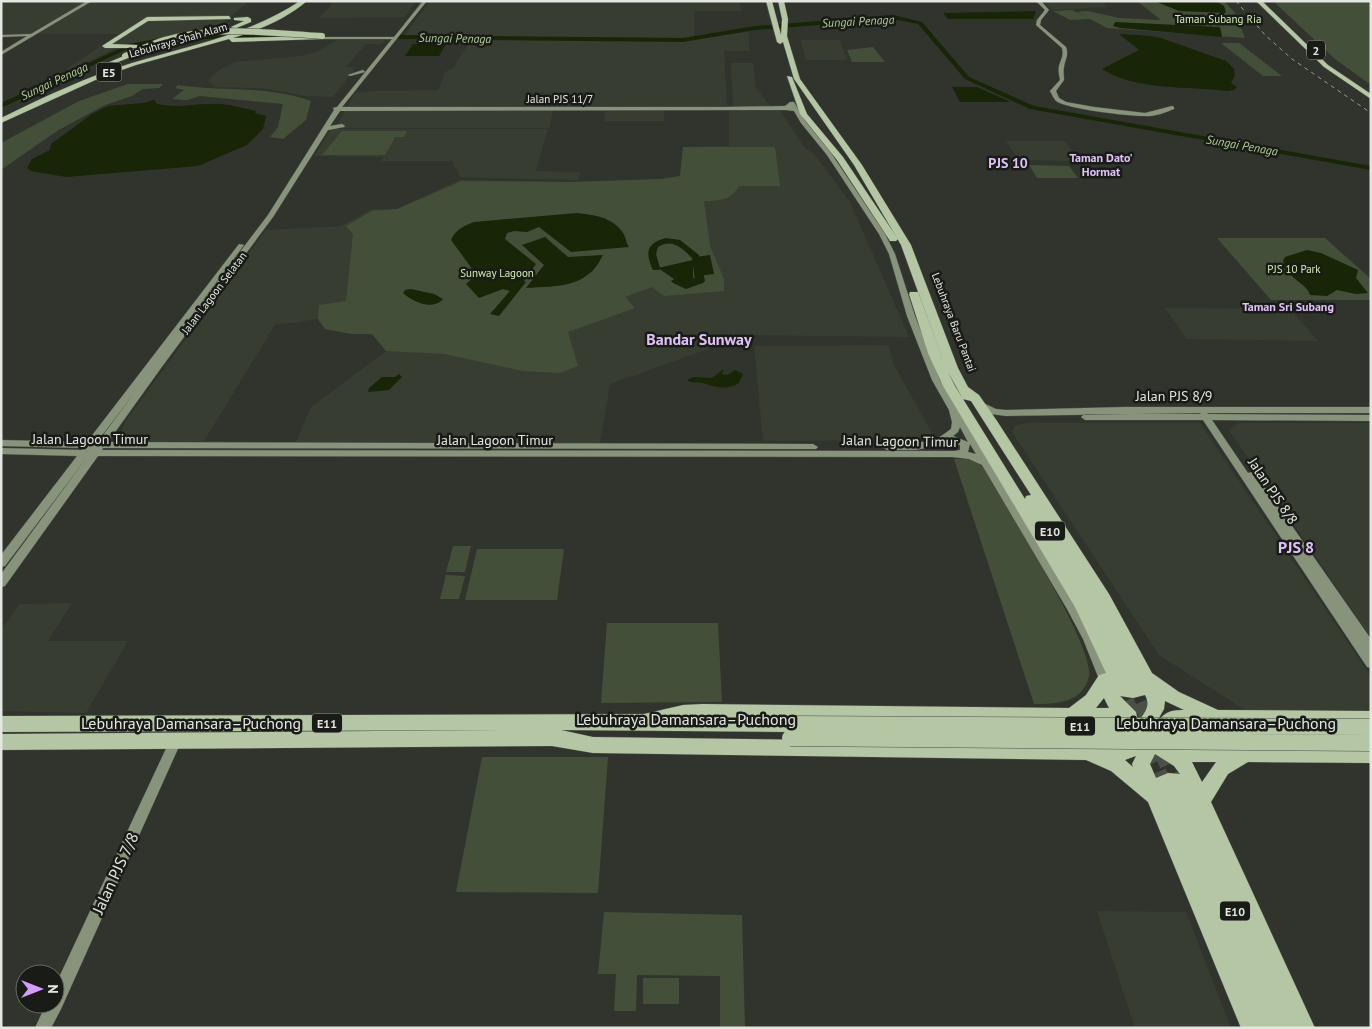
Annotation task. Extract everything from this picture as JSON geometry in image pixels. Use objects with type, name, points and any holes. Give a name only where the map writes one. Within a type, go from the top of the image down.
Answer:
[{"type":"highway","name":"Lebuhraya Baru Pantai","points":[[781,1],[785,21],[781,34],[798,110],[829,144],[886,227],[901,255],[928,336],[955,387],[1096,606],[1114,639],[1124,678]]},
{"type":"highway","points":[[785,1],[788,16],[785,21]]},
{"type":"highway","points":[[1252,1],[1279,20]]},
{"type":"highway","name":"2","points":[[1259,1],[1326,66],[1371,98]]},
{"type":"highway","name":"2","points":[[1265,1],[1333,66],[1371,93]]},
{"type":"highway","name":"Lebuhraya Shah Alam","points":[[1,116],[87,77],[135,60],[231,35],[268,22],[300,2]]},
{"type":"highway","name":"Lebuhraya Baru Pantai","points":[[768,2],[768,15],[774,21],[781,34],[797,79],[873,187],[904,241],[945,350],[955,387]]},
{"type":"highway","points":[[229,18],[147,19],[113,40],[106,47],[132,47],[184,35],[218,31],[318,39]]},
{"type":"highway","points":[[213,39],[250,21],[248,19],[236,19]]},
{"type":"highway","points":[[125,56],[148,48],[213,39],[318,39]]},
{"type":"highway","name":"Lebuhraya Shah Alam","points":[[1,120],[85,81],[213,39]]},
{"type":"highway","points":[[1,116],[153,43]]},
{"type":"highway","points":[[789,105],[793,90]]},
{"type":"highway","points":[[798,110],[810,110],[815,106]]},
{"type":"highway","points":[[813,134],[829,144]]},
{"type":"highway","points":[[859,189],[864,206]]},
{"type":"highway","points":[[932,371],[979,404],[1104,598],[1124,678],[1114,702],[1122,713],[1180,760],[1186,768],[1304,1028]]},
{"type":"highway","points":[[1072,716],[1085,709],[1095,699],[1124,678]]},
{"type":"highway","points":[[1124,678],[1173,697],[1212,717]]},
{"type":"highway","points":[[1124,678],[1157,702],[1141,764],[1168,795],[1252,1028]]},
{"type":"highway","points":[[644,722],[683,713],[702,712],[1115,716],[1149,735],[1186,752],[1371,755]]},
{"type":"highway","points":[[1092,716],[1109,724],[1116,734],[1116,744],[1108,752]]},
{"type":"highway","points":[[1212,717],[1197,722],[1196,732],[1205,744],[1220,753]]},
{"type":"highway","points":[[551,738],[593,745],[1125,752],[1131,750],[1171,718],[1371,719]]},
{"type":"highway","name":"Lebuhraya Damansara–Puchong","points":[[4,722],[644,722],[790,731],[1371,743]]},
{"type":"highway","name":"Lebuhraya Damansara–Puchong","points":[[1,742],[551,738],[790,731],[1371,727]]},
{"type":"highway","points":[[1085,752],[1117,765],[1168,795]]},
{"type":"highway","points":[[1202,800],[1214,776],[1225,763],[1231,759],[1250,754]]},
{"type":"highway","points":[[1168,795],[1159,786],[1165,782],[1172,781],[1184,784],[1202,800]]},
{"type":"highway","name":"E10","points":[[1168,795],[1267,1028]]},
{"type":"highway","name":"E10","points":[[1168,795],[1288,1028]]},
{"type":"main road","points":[[1,52],[84,1]]},
{"type":"main road","points":[[1,52],[90,1]]},
{"type":"main road","name":"Jalan Lagoon Selatan","points":[[1,563],[303,160],[356,79],[350,75],[363,71],[421,1]]},
{"type":"main road","name":"Jalan Lagoon Selatan","points":[[1,583],[100,449],[158,366],[271,216],[303,160],[318,129],[336,109],[389,38],[425,1]]},
{"type":"main road","points":[[1040,1],[1047,10],[1039,20],[1038,25],[1064,48],[1066,54],[1066,58],[1061,66],[1062,80],[1053,91],[1054,96],[1060,102],[1145,115],[1172,108]]},
{"type":"main road","points":[[1,36],[26,36]]},
{"type":"main road","points":[[327,42],[346,38]]},
{"type":"main road","points":[[318,39],[389,38]]},
{"type":"main road","points":[[318,39],[389,38]]},
{"type":"main road","name":"Jalan PJS 11/7","points":[[336,109],[559,109],[789,105],[798,110]]},
{"type":"main road","points":[[798,110],[864,206],[888,246],[932,371],[954,411],[1071,606],[1088,638],[1124,678]]},
{"type":"main road","points":[[324,129],[342,126]]},
{"type":"main road","name":"Jalan PJS 8/9","points":[[979,404],[994,412],[1006,413],[1207,414],[1371,418]]},
{"type":"main road","name":"Jalan PJS 8/9","points":[[993,424],[1000,417],[1371,410]]},
{"type":"main road","name":"Jalan Lagoon Timur","points":[[525,450],[930,446],[946,438],[955,430],[954,411]]},
{"type":"main road","name":"Jalan PJS 8/8","points":[[1207,414],[1371,649]]},
{"type":"main road","name":"Jalan PJS 8/8","points":[[1207,414],[1371,663]]},
{"type":"main road","points":[[69,472],[71,464],[65,449],[100,431]]},
{"type":"main road","points":[[85,469],[119,449],[112,440],[113,431]]},
{"type":"main road","points":[[946,438],[965,444],[964,452],[952,454]]},
{"type":"main road","name":"Jalan Lagoon Timur","points":[[1,442],[65,449]]},
{"type":"main road","name":"Jalan Lagoon Timur","points":[[1,451],[65,449],[525,450],[952,454],[971,456],[986,464]]},
{"type":"main road","name":"Jalan PJS 7/8","points":[[65,981],[174,742]]},
{"type":"main road","name":"Jalan PJS 7/8","points":[[43,1028],[50,1014]]},
{"type":"shaded area","points":[[1,1],[249,1],[223,23],[226,28],[125,44],[71,70],[66,70],[118,34],[1,34]]},
{"type":"shaded area","points":[[335,1],[416,1],[405,17],[319,18]]},
{"type":"shaded area","points":[[430,1],[740,1],[741,11],[694,11],[694,38],[404,36]]},
{"type":"shaded area","points":[[1043,1],[1101,1],[1107,7],[1052,10]]},
{"type":"shaded area","points":[[1154,1],[1216,1],[1224,6],[1226,13],[1179,11]]},
{"type":"shaded area","points":[[1036,11],[1033,19],[948,19],[943,13]]},
{"type":"shaded area","points":[[1115,22],[1220,27],[1222,37],[1120,28],[1113,26]]},
{"type":"shaded area","points":[[748,31],[750,51],[724,51],[727,107],[554,107],[549,128],[335,128],[355,93],[438,90],[445,72],[453,68],[471,40],[692,40]]},
{"type":"shaded area","points":[[1119,34],[1161,38],[1226,61],[1234,69],[1235,75],[1231,83],[1237,87],[1234,90],[1227,91],[1163,86],[1130,81],[1115,76],[1102,69],[1139,50]]},
{"type":"shaded area","points":[[337,40],[385,40],[382,44],[364,44],[346,67],[356,67],[333,97],[307,96],[262,88],[214,87],[208,80],[219,70],[235,62],[300,56],[319,51]]},
{"type":"shaded area","points":[[801,40],[840,40],[847,60],[806,60]]},
{"type":"shaded area","points":[[422,42],[441,42],[440,44],[446,44],[439,56],[405,56],[413,44],[420,44]]},
{"type":"shaded area","points":[[731,63],[753,63],[756,88],[771,107],[733,108]]},
{"type":"shaded area","points":[[952,87],[977,87],[1011,102],[960,102]]},
{"type":"shaded area","points":[[156,101],[155,103],[169,106],[228,105],[256,111],[255,113],[266,116],[263,129],[247,145],[198,166],[66,177],[31,171],[27,168],[32,159],[50,150],[51,144],[92,114],[108,106],[144,103]]},
{"type":"shaded area","name":"Bandar Sunway","points":[[779,109],[804,147],[815,155],[850,202],[909,337],[747,335],[610,384],[600,443],[296,442],[311,407],[386,351],[372,334],[352,334],[325,329],[318,319],[275,325],[204,441],[132,441],[123,436],[122,430],[125,422],[266,230],[341,226],[372,209],[397,209],[459,180],[572,182],[661,179],[680,176],[683,147],[729,146],[729,111]]},
{"type":"shaded area","points":[[664,111],[664,121],[604,121],[605,112]]},
{"type":"shaded area","points":[[331,129],[548,129],[536,171],[580,172],[579,180],[460,177],[452,161],[381,161],[383,157],[314,156]]},
{"type":"shaded area","points":[[1006,141],[1065,141],[1079,161],[1018,160]]},
{"type":"shaded area","points":[[577,213],[596,216],[614,223],[623,233],[629,247],[571,252],[539,227],[527,232],[514,231],[507,233],[505,239],[536,264],[524,281],[526,282],[499,316],[490,314],[510,291],[503,289],[479,298],[466,284],[475,276],[475,273],[451,240],[457,231],[474,222]]},
{"type":"shaded area","points":[[545,237],[568,257],[603,255],[597,266],[589,274],[571,283],[549,287],[526,288],[544,265],[522,245]]},
{"type":"shaded area","points":[[1307,250],[1321,253],[1358,270],[1356,278],[1368,293],[1356,294],[1337,290],[1327,296],[1310,295],[1305,287],[1289,273],[1283,261],[1285,257]]},
{"type":"shaded area","points":[[710,255],[714,274],[698,276],[696,257]]},
{"type":"shaded area","points":[[693,260],[693,277],[697,281],[683,285],[658,268]]},
{"type":"shaded area","points":[[411,289],[434,294],[443,299],[439,303],[423,304],[403,293],[405,290]]},
{"type":"shaded area","points":[[1165,308],[1290,309],[1318,341],[1187,339]]},
{"type":"shaded area","points":[[888,345],[894,365],[933,435],[928,440],[763,441],[754,346]]},
{"type":"shaded area","points":[[724,369],[722,374],[728,375],[735,370],[743,374],[739,383],[721,388],[687,380],[693,377],[712,378]]},
{"type":"shaded area","points":[[399,374],[402,377],[389,390],[368,392],[369,388],[382,377],[395,377]]},
{"type":"shaded area","points":[[1027,423],[1200,423],[1371,677],[1371,714],[1251,714],[1159,655],[1012,432],[1016,425]]},
{"type":"shaded area","points":[[1239,423],[1371,423],[1371,638],[1229,430]]},
{"type":"shaded area","points":[[72,603],[48,641],[128,641],[86,713],[1,711],[1,630],[20,604]]},
{"type":"shaded area","points":[[1097,911],[1186,912],[1231,1028],[1135,1028]]},
{"type":"green space","name":"Taman Subang Ria","points":[[1137,1],[1224,1],[1235,13],[1245,38],[1107,28],[1090,19],[1070,20],[1053,11],[1072,10],[1088,18],[1077,12],[1088,11],[1119,18],[1161,20]]},
{"type":"green space","points":[[1273,1],[1371,1],[1371,85],[1335,59]]},
{"type":"green space","points":[[1221,43],[1239,43],[1282,76],[1263,76]]},
{"type":"green space","points":[[873,47],[885,62],[852,62],[847,50]]},
{"type":"green space","points":[[128,84],[163,84],[159,88],[143,89],[132,96],[105,105],[57,131],[1,170],[1,143],[79,101]]},
{"type":"green space","points":[[178,85],[262,91],[295,96],[311,101],[306,120],[283,139],[270,137],[278,127],[283,104],[200,96],[187,100],[172,99],[184,90],[175,88]]},
{"type":"green space","points":[[342,131],[407,131],[404,137],[395,137],[385,155],[322,155]]},
{"type":"green space","name":"Sunway Lagoon","points":[[683,147],[775,147],[780,186],[739,186],[736,191],[724,199],[704,201],[710,246],[724,279],[724,291],[664,296],[652,287],[625,297],[635,308],[568,332],[578,366],[560,373],[523,371],[445,354],[386,351],[372,334],[352,334],[325,329],[318,319],[319,305],[346,301],[353,234],[346,226],[372,211],[397,209],[462,181],[572,182],[661,179],[680,176]]},
{"type":"green space","points":[[1029,165],[1069,166],[1078,178],[1037,178]]},
{"type":"green space","name":"PJS 10 Park","points":[[1217,238],[1325,238],[1371,279],[1371,300],[1271,300]]},
{"type":"green space","points":[[954,459],[972,459],[983,467],[1063,605],[1078,635],[1087,660],[1089,676],[1086,685],[1075,697],[1060,702],[1034,704]]},
{"type":"green space","points":[[453,546],[471,546],[465,572],[446,572]]},
{"type":"green space","points":[[477,549],[564,549],[557,600],[465,600]]},
{"type":"green space","points":[[446,575],[465,576],[459,599],[440,599]]},
{"type":"green space","points":[[607,623],[718,623],[722,702],[601,703]]},
{"type":"green space","points":[[482,757],[608,757],[598,893],[456,892]]},
{"type":"green space","points":[[604,912],[742,915],[745,1028],[720,1028],[720,976],[637,975],[636,1011],[614,1011],[616,974],[598,974]]},
{"type":"green space","points":[[643,978],[679,978],[679,1004],[643,1004]]},
{"type":"waterway","points":[[399,37],[427,1]]},
{"type":"waterway","name":"Sungai Penaga","points":[[399,37],[683,40],[755,28],[893,17],[920,23],[967,78],[1032,108],[1371,168]]},
{"type":"waterway","name":"Sungai Penaga","points":[[1,106],[132,45],[170,38],[188,37],[288,37]]},
{"type":"waterway","points":[[656,268],[652,254],[654,246],[660,242],[671,240],[687,248],[696,257],[700,281],[686,286],[676,281]]},
{"type":"tunnel","points":[[1116,679],[1134,719]]},
{"type":"tunnel","points":[[1131,680],[1152,727]]},
{"type":"tunnel","points":[[1144,743],[1146,747]]},
{"type":"tunnel","points":[[1145,746],[1166,792]]},
{"type":"tunnel","points":[[1161,747],[1181,791]]},
{"type":"railway","points":[[1236,1],[1265,35],[1292,59],[1371,113]]},
{"type":"district","name":"PJS 10","points":[[1008,163]]},
{"type":"district","name":"Taman Dato' Hormat","points":[[1101,164]]},
{"type":"district","name":"Taman Sri Subang","points":[[1288,306]]},
{"type":"district","name":"Bandar Sunway","points":[[699,339]]},
{"type":"district","name":"PJS 8","points":[[1296,547]]}]
